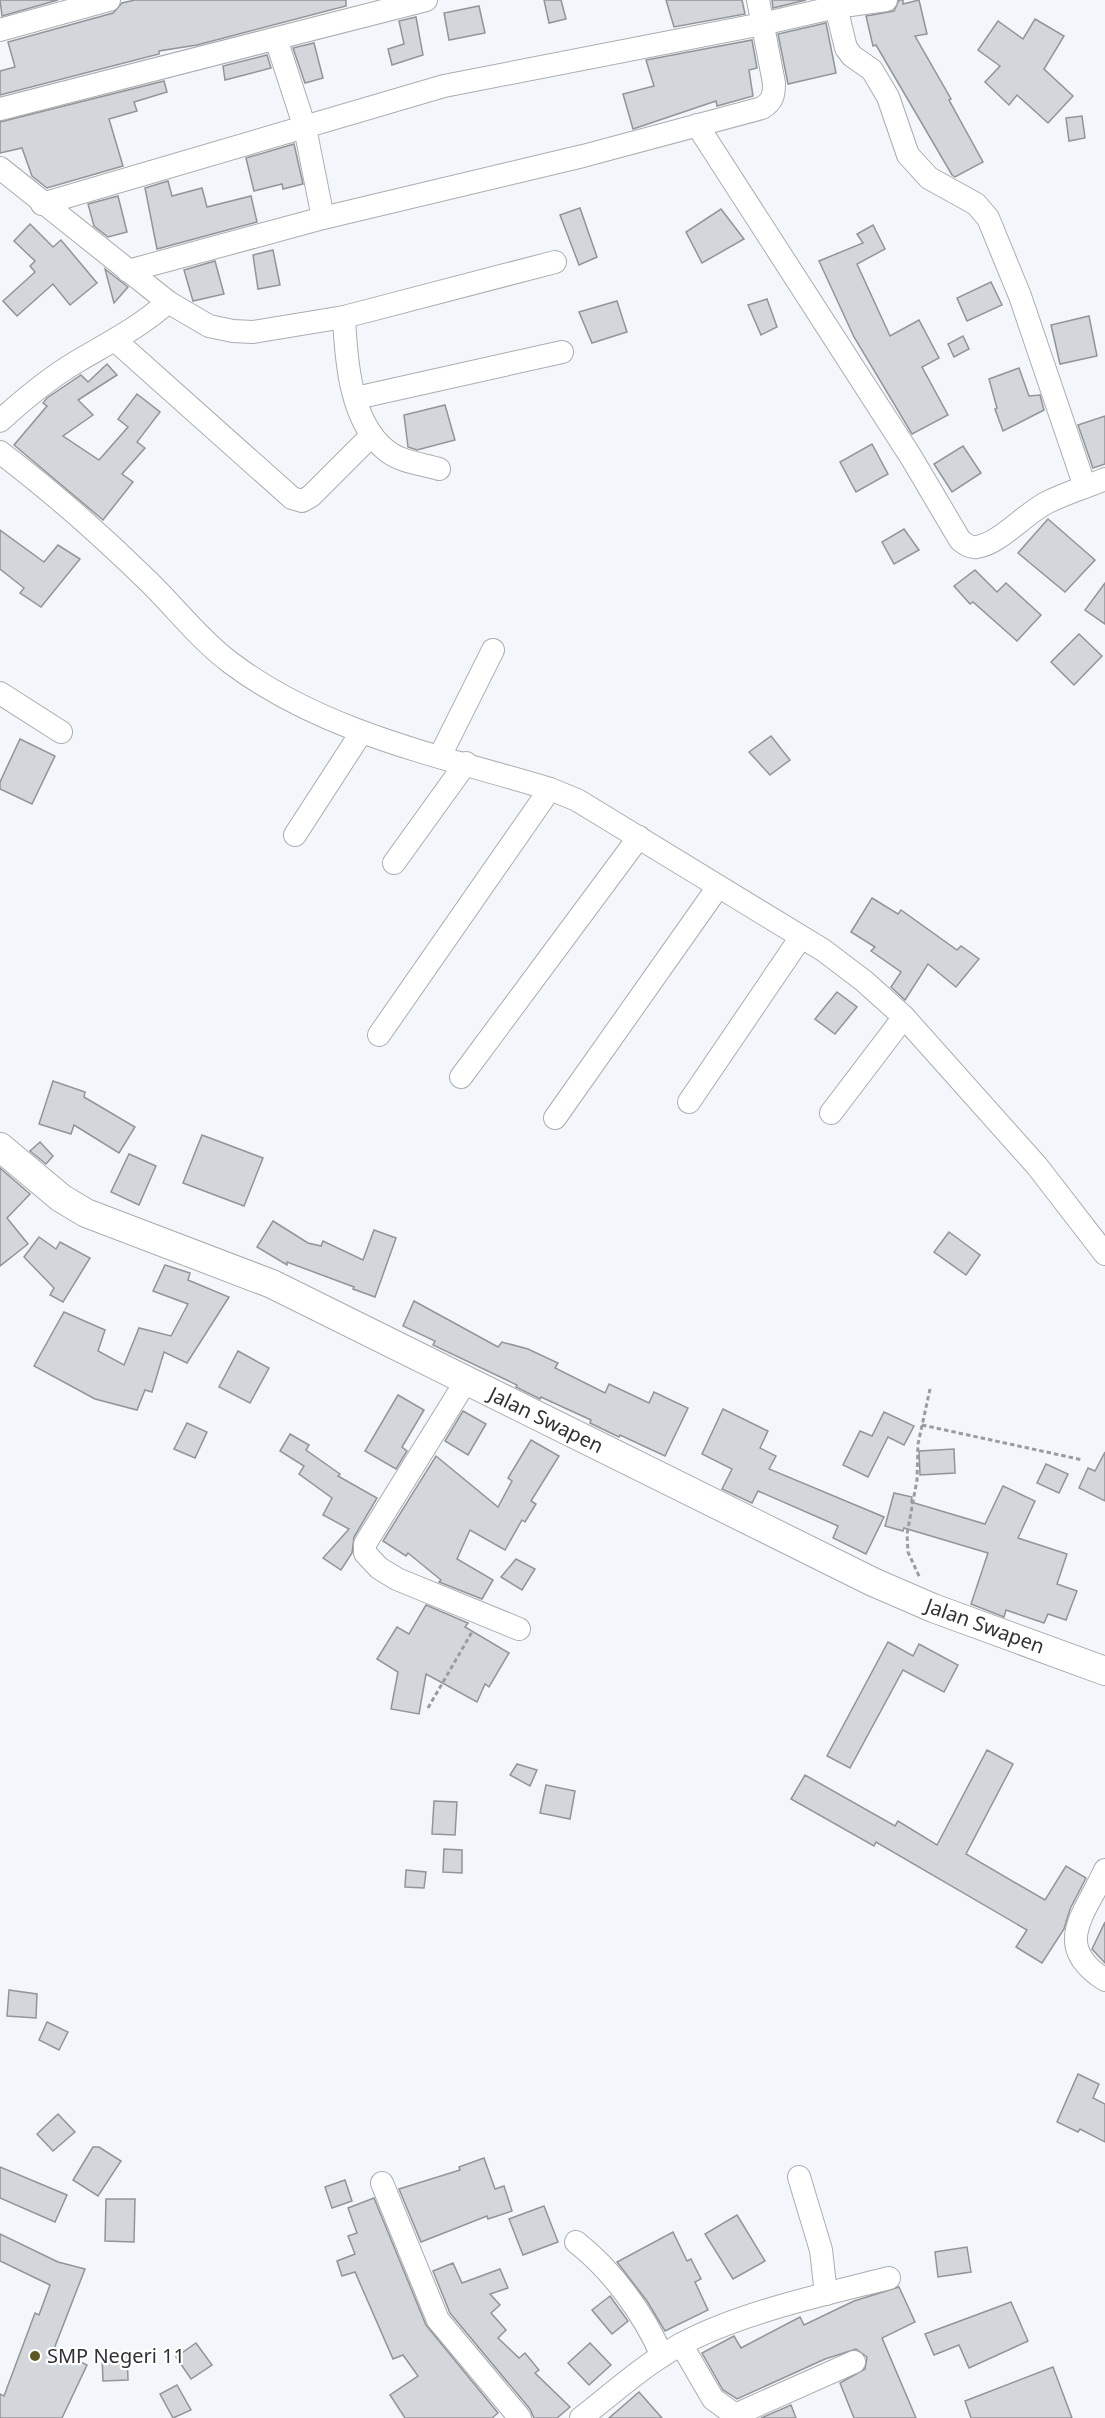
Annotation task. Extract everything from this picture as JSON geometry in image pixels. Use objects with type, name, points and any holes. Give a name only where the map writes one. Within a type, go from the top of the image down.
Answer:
[{"type":"main road","name":"Jalan Swapen","points":[[0,1147],[61,1198],[86,1213],[272,1284],[873,1582],[933,1608],[1105,1671]]},
{"type":"street","points":[[0,30],[109,0]]},
{"type":"street","points":[[0,109],[426,0]]},
{"type":"street","points":[[128,270],[323,218],[583,156],[770,103],[774,96],[774,83],[758,0]]},
{"type":"street","points":[[42,204],[444,86],[762,24],[836,7],[886,0]]},
{"type":"street","points":[[697,125],[911,457],[960,540],[970,547],[978,547],[996,539],[1011,525],[1048,502],[1095,483],[988,218],[968,200],[929,178],[908,155],[888,97],[872,70],[852,56],[846,48],[836,7]]},
{"type":"street","points":[[276,39],[305,128],[323,218]]},
{"type":"street","points":[[0,168],[42,204],[168,302],[209,326],[233,331],[254,332],[344,317],[555,262]]},
{"type":"street","points":[[0,421],[29,394],[78,361],[116,340],[168,302]]},
{"type":"street","points":[[344,317],[346,355],[356,398],[372,435],[387,451],[401,459],[439,468]]},
{"type":"street","points":[[116,340],[292,498],[302,501],[310,496],[372,435]]},
{"type":"street","points":[[356,398],[562,352]]},
{"type":"street","points":[[0,452],[36,480],[147,579],[230,662],[289,701],[361,733],[550,789],[577,800],[801,937],[864,981],[904,1017],[1037,1166],[1105,1254]]},
{"type":"street","points":[[440,756],[493,650]]},
{"type":"street","points":[[0,693],[61,732]]},
{"type":"street","points":[[295,835],[361,733]]},
{"type":"street","points":[[394,863],[466,763]]},
{"type":"street","points":[[379,1035],[550,789]]},
{"type":"street","points":[[461,1077],[639,837]]},
{"type":"street","points":[[555,1118],[718,887]]},
{"type":"street","points":[[689,1102],[801,937]]},
{"type":"street","points":[[831,1113],[904,1017]]},
{"type":"street","points":[[466,1381],[365,1544],[364,1553],[379,1568],[397,1579],[519,1629]]},
{"type":"street","points":[[1105,1870],[1079,1924],[1075,1940],[1081,1961],[1105,1980]]},
{"type":"street","points":[[799,2177],[820,2250],[826,2294]]},
{"type":"street","points":[[382,2183],[438,2320],[520,2418]]},
{"type":"street","points":[[576,2242],[595,2256],[713,2399],[735,2415],[854,2362]]},
{"type":"street","points":[[581,2418],[672,2350],[704,2333],[826,2294],[889,2278]]},
{"type":"path","points":[[930,1389],[918,1444],[917,1480],[908,1534],[908,1552],[933,1608]]},
{"type":"path","points":[[922,1425],[1083,1460]]},
{"type":"path","points":[[428,1708],[480,1613]]},
{"type":"building","points":[[0,0],[58,0],[2,16]]},
{"type":"building","points":[[135,0],[346,0],[346,6],[197,45],[159,51],[159,54],[0,95],[0,71],[15,67],[8,42],[113,13],[122,3]]},
{"type":"building","points":[[544,0],[561,0],[566,19],[549,23]]},
{"type":"building","points":[[666,0],[742,0],[745,14],[674,27]]},
{"type":"building","points":[[772,0],[806,0],[773,8]]},
{"type":"building","points":[[899,0],[903,0],[903,4],[919,0],[927,34],[915,36],[983,162],[955,177],[876,45],[873,46],[866,16],[894,11]]},
{"type":"building","points":[[479,6],[485,33],[449,40],[444,13]]},
{"type":"building","points":[[416,17],[423,55],[392,65],[388,49],[404,44],[399,21]]},
{"type":"building","points":[[1035,19],[1064,36],[1044,69],[1073,96],[1048,123],[1017,95],[1009,105],[985,82],[1000,66],[978,50],[998,21],[1023,39]]},
{"type":"building","points":[[826,23],[836,73],[788,84],[778,34]]},
{"type":"building","points":[[752,40],[757,68],[749,70],[753,96],[717,106],[716,101],[633,129],[623,94],[654,86],[646,60]]},
{"type":"building","points":[[314,43],[323,78],[305,83],[293,48]]},
{"type":"building","points":[[267,55],[271,68],[225,80],[223,66]]},
{"type":"building","points":[[164,81],[167,92],[134,102],[137,111],[109,119],[123,166],[47,188],[32,176],[22,148],[0,153],[0,122]]},
{"type":"building","points":[[1082,116],[1085,138],[1069,141],[1066,118]]},
{"type":"building","points":[[294,144],[303,184],[283,189],[282,184],[254,191],[246,158]]},
{"type":"building","points":[[168,181],[172,196],[202,188],[207,207],[251,196],[257,222],[157,249],[145,188]]},
{"type":"building","points":[[118,196],[127,232],[108,237],[94,226],[88,204]]},
{"type":"building","points":[[580,208],[597,257],[579,265],[560,215]]},
{"type":"building","points":[[721,209],[744,239],[702,263],[686,232]]},
{"type":"building","points":[[30,224],[53,247],[61,240],[97,283],[70,305],[53,284],[17,316],[3,301],[35,272],[30,266],[35,261],[14,241]]},
{"type":"building","points":[[873,225],[885,249],[857,264],[890,336],[919,320],[939,358],[922,367],[948,415],[912,434],[854,337],[819,261],[863,243],[857,234]]},
{"type":"building","points":[[273,250],[280,285],[258,289],[253,255]]},
{"type":"building","points":[[215,261],[224,294],[193,301],[184,270]]},
{"type":"building","points":[[105,269],[128,287],[114,303]]},
{"type":"building","points":[[991,282],[1002,305],[967,321],[957,298]]},
{"type":"building","points":[[767,299],[777,327],[761,335],[748,305]]},
{"type":"building","points":[[617,301],[627,332],[592,343],[579,312]]},
{"type":"building","points":[[1089,316],[1097,356],[1060,364],[1051,325]]},
{"type":"building","points":[[963,336],[969,349],[954,357],[948,344]]},
{"type":"building","points":[[107,364],[117,375],[78,400],[93,415],[63,436],[99,460],[128,427],[118,419],[137,394],[160,412],[137,442],[145,448],[122,474],[133,482],[103,520],[14,445],[47,406],[43,403],[47,398],[81,375],[88,382]]},
{"type":"building","points":[[1019,368],[1029,396],[1040,395],[1044,410],[1003,431],[995,409],[997,408],[989,379]]},
{"type":"building","points":[[445,405],[455,440],[417,450],[408,447],[404,415]]},
{"type":"building","points":[[1105,416],[1105,464],[1093,468],[1078,425]]},
{"type":"building","points":[[872,444],[888,474],[856,492],[840,462]]},
{"type":"building","points":[[963,446],[981,473],[952,492],[934,464]]},
{"type":"building","points":[[1048,519],[1095,560],[1065,592],[1018,553]]},
{"type":"building","points":[[904,529],[919,550],[894,564],[882,542]]},
{"type":"building","points":[[0,530],[44,562],[58,545],[80,559],[41,607],[20,593],[24,588],[0,569]]},
{"type":"building","points":[[975,570],[997,592],[1006,583],[1041,615],[1017,641],[973,602],[970,604],[954,586]]},
{"type":"building","points":[[1105,583],[1105,624],[1085,610]]},
{"type":"building","points":[[1079,634],[1102,656],[1074,685],[1051,662]]},
{"type":"building","points":[[771,736],[790,760],[770,775],[749,752]]},
{"type":"building","points":[[20,739],[55,756],[32,804],[0,789],[0,782]]},
{"type":"building","points":[[872,898],[898,914],[901,910],[957,950],[961,946],[979,959],[956,987],[928,964],[905,1000],[891,987],[901,972],[871,951],[875,947],[851,932]]},
{"type":"building","points":[[837,992],[857,1007],[835,1034],[815,1019]]},
{"type":"building","points":[[53,1081],[85,1092],[84,1097],[135,1127],[119,1153],[74,1125],[71,1134],[39,1124]]},
{"type":"building","points":[[202,1135],[263,1158],[244,1206],[183,1183]]},
{"type":"building","points":[[40,1142],[53,1156],[46,1164],[30,1151]]},
{"type":"building","points":[[129,1154],[156,1166],[139,1205],[111,1192]]},
{"type":"building","points":[[0,1168],[30,1194],[7,1218],[28,1244],[0,1266]]},
{"type":"building","points":[[273,1221],[308,1243],[321,1246],[323,1241],[363,1260],[374,1230],[396,1238],[375,1297],[287,1262],[287,1265],[257,1247]]},
{"type":"building","points":[[949,1232],[980,1255],[966,1275],[934,1252]]},
{"type":"building","points":[[39,1237],[56,1249],[60,1242],[90,1258],[63,1302],[50,1295],[54,1288],[24,1257]]},
{"type":"building","points":[[165,1265],[190,1273],[188,1280],[229,1297],[187,1363],[164,1352],[152,1392],[145,1390],[137,1410],[95,1399],[34,1366],[64,1312],[105,1330],[98,1351],[124,1365],[139,1328],[171,1336],[188,1304],[153,1291]]},
{"type":"building","points":[[414,1301],[498,1347],[502,1342],[528,1349],[558,1363],[555,1368],[605,1393],[609,1384],[649,1403],[654,1392],[688,1408],[665,1456],[620,1435],[619,1437],[590,1423],[591,1420],[541,1397],[540,1399],[516,1387],[517,1385],[433,1345],[435,1341],[403,1326]]},
{"type":"building","points":[[238,1351],[269,1368],[250,1403],[219,1387]]},
{"type":"building","points":[[398,1395],[424,1410],[402,1447],[407,1451],[396,1469],[365,1451]]},
{"type":"building","points":[[723,1409],[768,1431],[760,1448],[776,1456],[769,1469],[884,1517],[866,1554],[833,1538],[838,1526],[758,1491],[752,1503],[722,1489],[732,1469],[702,1454]]},
{"type":"building","points":[[463,1411],[486,1424],[468,1455],[445,1441]]},
{"type":"building","points":[[884,1412],[914,1426],[904,1445],[888,1437],[868,1477],[843,1465],[860,1431],[872,1436]]},
{"type":"building","points":[[187,1423],[207,1432],[195,1458],[174,1449]]},
{"type":"building","points":[[290,1434],[309,1445],[306,1450],[340,1474],[338,1476],[377,1498],[354,1537],[352,1553],[341,1570],[323,1558],[349,1529],[323,1515],[332,1498],[299,1474],[304,1466],[280,1451]]},
{"type":"building","points":[[531,1440],[559,1456],[531,1501],[536,1504],[525,1522],[522,1520],[505,1550],[470,1530],[457,1559],[493,1580],[482,1599],[439,1582],[441,1580],[408,1553],[406,1556],[383,1541],[436,1456],[498,1507],[512,1481],[508,1478]]},
{"type":"building","points":[[954,1449],[955,1473],[920,1475],[919,1451]]},
{"type":"building","points":[[1105,1452],[1105,1501],[1079,1488],[1088,1468],[1095,1471]]},
{"type":"building","points":[[1046,1464],[1068,1474],[1059,1493],[1037,1483]]},
{"type":"building","points":[[1003,1486],[1035,1501],[1018,1538],[1067,1554],[1057,1584],[1077,1591],[1066,1620],[1048,1614],[1044,1623],[1006,1610],[1004,1617],[971,1604],[988,1553],[904,1528],[903,1531],[885,1526],[894,1493],[912,1497],[911,1502],[985,1524]]},
{"type":"building","points":[[516,1559],[535,1569],[522,1590],[501,1577]]},
{"type":"building","points":[[426,1605],[468,1623],[465,1627],[509,1653],[489,1687],[485,1684],[477,1702],[426,1674],[419,1714],[391,1709],[398,1672],[377,1659],[397,1627],[409,1634]]},
{"type":"building","points":[[888,1642],[913,1656],[919,1644],[958,1665],[944,1692],[903,1670],[850,1768],[827,1756]]},
{"type":"building","points":[[987,1750],[1013,1764],[966,1854],[1045,1900],[1066,1866],[1086,1878],[1070,1909],[1064,1929],[1042,1963],[1016,1947],[1027,1930],[876,1842],[874,1846],[791,1799],[805,1775],[895,1826],[898,1821],[937,1845]]},
{"type":"building","points":[[517,1764],[537,1770],[530,1786],[510,1775]]},
{"type":"building","points":[[546,1785],[575,1791],[570,1819],[540,1813]]},
{"type":"building","points":[[434,1801],[457,1802],[455,1835],[432,1834]]},
{"type":"building","points":[[444,1849],[462,1850],[462,1873],[443,1872]]},
{"type":"building","points":[[406,1870],[426,1872],[424,1888],[405,1887]]},
{"type":"building","points":[[1105,1922],[1105,1963],[1092,1949]]},
{"type":"building","points":[[9,1990],[37,1994],[36,2018],[7,2016]]},
{"type":"building","points":[[47,2022],[68,2032],[59,2050],[39,2040]]},
{"type":"building","points":[[1078,2074],[1099,2084],[1093,2098],[1105,2104],[1105,2142],[1080,2129],[1078,2132],[1057,2122]]},
{"type":"building","points":[[58,2114],[75,2132],[53,2151],[37,2134]]},
{"type":"building","points":[[93,2147],[99,2147],[121,2161],[98,2196],[73,2180]]},
{"type":"building","points":[[484,2158],[495,2189],[504,2186],[512,2211],[488,2219],[487,2216],[421,2242],[399,2189],[460,2170],[459,2167]]},
{"type":"building","points":[[0,2167],[67,2195],[55,2222],[0,2198]]},
{"type":"building","points":[[345,2180],[352,2201],[332,2208],[325,2187]]},
{"type":"building","points":[[374,2198],[426,2325],[498,2413],[492,2418],[405,2418],[390,2395],[418,2376],[403,2355],[393,2359],[355,2272],[342,2276],[337,2261],[355,2254],[348,2236],[357,2233],[348,2208]]},
{"type":"building","points":[[106,2199],[135,2199],[134,2242],[105,2241]]},
{"type":"building","points":[[544,2206],[558,2242],[523,2255],[509,2219]]},
{"type":"building","points":[[737,2215],[765,2261],[733,2279],[705,2234]]},
{"type":"building","points":[[673,2232],[687,2261],[691,2259],[701,2279],[695,2282],[708,2310],[665,2331],[647,2301],[617,2262]]},
{"type":"building","points":[[0,2234],[58,2262],[85,2269],[54,2349],[87,2365],[62,2418],[0,2418],[0,2394],[4,2396],[35,2313],[39,2315],[50,2285],[0,2261]]},
{"type":"building","points":[[967,2247],[971,2272],[938,2277],[935,2252]]},
{"type":"building","points":[[453,2263],[462,2283],[500,2269],[508,2288],[490,2294],[500,2305],[491,2313],[506,2330],[498,2338],[519,2358],[525,2353],[539,2370],[535,2373],[570,2407],[557,2418],[534,2418],[530,2409],[450,2313],[433,2271]]},
{"type":"building","points":[[899,2287],[915,2322],[882,2338],[916,2418],[854,2418],[840,2383],[865,2369],[867,2357],[856,2349],[825,2359],[737,2399],[723,2390],[702,2353],[734,2336],[741,2348],[800,2317],[804,2325],[854,2301]]},
{"type":"building","points":[[610,2296],[628,2321],[612,2334],[592,2310]]},
{"type":"building","points":[[1011,2302],[1028,2341],[969,2368],[959,2345],[934,2355],[925,2334]]},
{"type":"building","points":[[196,2343],[212,2365],[191,2379],[176,2357]]},
{"type":"building","points":[[590,2343],[611,2365],[589,2385],[568,2363]]},
{"type":"building","points":[[127,2354],[128,2380],[103,2381],[102,2355]]},
{"type":"building","points":[[1053,2367],[1072,2418],[971,2418],[965,2401]]},
{"type":"building","points":[[177,2385],[191,2410],[173,2418],[160,2394]]},
{"type":"building","points":[[639,2392],[662,2418],[609,2418]]},
{"type":"building","points":[[791,2405],[796,2418],[761,2418]]},
{"type":"place","name":"SMP Negeri 11","points":[[35,2356]]}]
